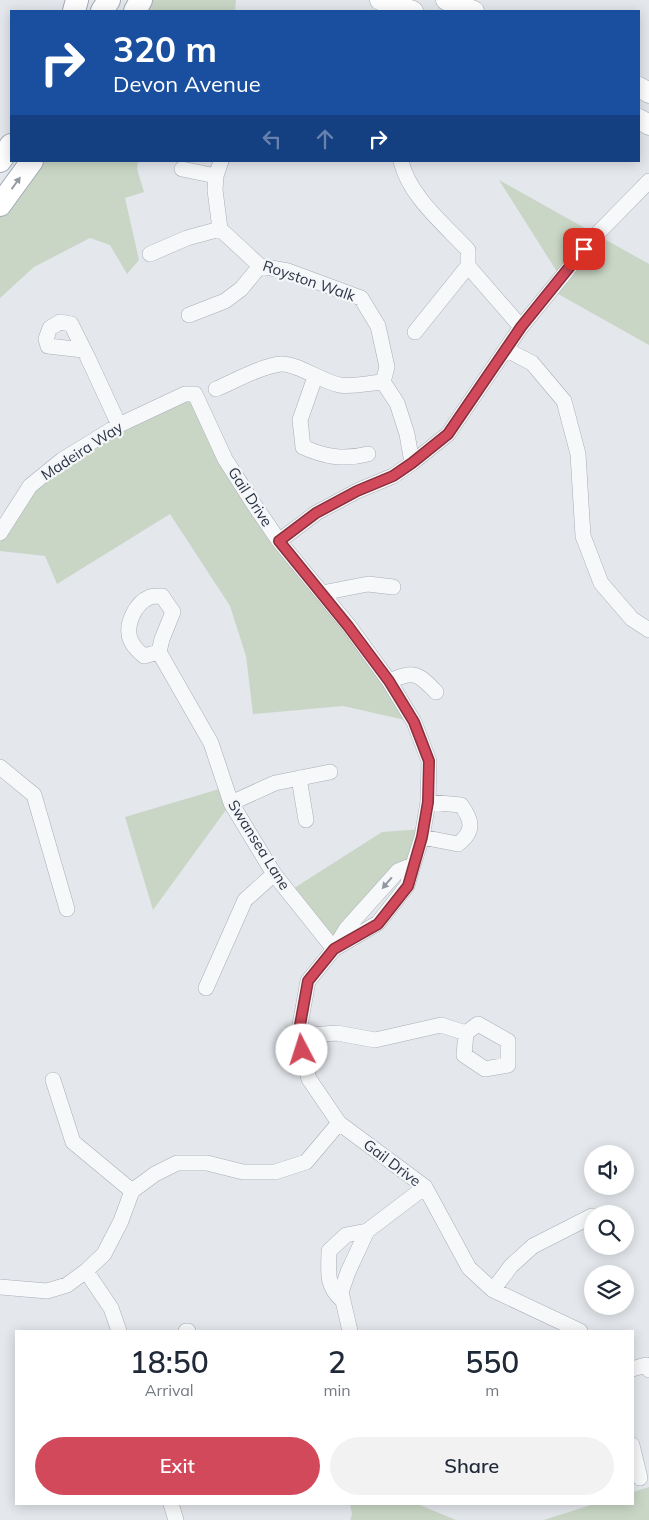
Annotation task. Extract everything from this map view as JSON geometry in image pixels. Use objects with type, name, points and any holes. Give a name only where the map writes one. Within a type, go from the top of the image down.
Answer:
[{"type":"main road","points":[[380,0],[410,10]]},
{"type":"main road","points":[[446,0],[471,10]]},
{"type":"main road","points":[[0,161],[10,146]]},
{"type":"main road","points":[[0,205],[31,162]]},
{"type":"street","points":[[150,254],[186,238],[220,229],[216,206],[216,176],[221,162]]},
{"type":"street","points":[[401,162],[403,171],[417,195],[468,250],[468,266],[415,332]]},
{"type":"street","points":[[182,169],[216,176]]},
{"type":"street","points":[[279,541],[316,513],[357,491],[393,476],[448,434],[521,327],[596,235],[649,181]]},
{"type":"street","name":"Royston Walk","points":[[220,229],[260,266],[288,271],[361,298],[378,326],[387,367],[383,382]]},
{"type":"street","points":[[189,315],[225,301],[241,289],[260,266]]},
{"type":"street","points":[[468,266],[521,327]]},
{"type":"street","points":[[83,350],[119,425]]},
{"type":"street","points":[[507,350],[532,363],[564,401],[578,454],[582,536],[601,583],[632,619],[649,630]]},
{"type":"street","points":[[216,389],[262,369],[284,364],[341,386],[383,382],[396,403],[407,434],[412,463]]},
{"type":"street","points":[[315,377],[300,420],[303,447],[318,454],[351,458],[368,454]]},
{"type":"street","name":"Madeira Way","points":[[0,533],[30,486],[62,460],[119,425],[185,394]]},
{"type":"street","name":"Gail Drive","points":[[185,394],[195,394],[225,459],[279,541],[322,593],[389,681],[414,722],[429,761],[428,802],[422,837],[408,886],[378,924],[334,949],[308,981],[298,1036],[309,1079],[339,1124],[425,1187],[470,1268],[492,1290],[578,1330]]},
{"type":"street","points":[[322,593],[368,584],[393,587]]},
{"type":"street","name":"Swansea Lane","points":[[159,652],[211,743],[231,803],[274,874],[334,949]]},
{"type":"street","points":[[389,681],[407,674],[422,677],[436,692]]},
{"type":"street","points":[[0,767],[34,795],[66,909]]},
{"type":"street","points":[[231,803],[275,783],[330,772]]},
{"type":"street","points":[[299,778],[306,820]]},
{"type":"street","points":[[422,837],[458,844],[465,838],[471,826],[470,816],[461,805],[428,802]]},
{"type":"street","points":[[206,988],[245,900],[274,874]]},
{"type":"street","points":[[298,1036],[337,1033],[375,1040],[441,1025],[466,1033]]},
{"type":"street","points":[[53,1080],[73,1142],[132,1191]]},
{"type":"street","points":[[0,1286],[47,1291],[68,1285],[104,1254],[121,1221],[132,1191],[155,1174],[177,1163],[207,1163],[243,1172],[275,1172],[306,1162],[339,1124]]},
{"type":"street","points":[[342,1300],[336,1295],[328,1280],[329,1251],[346,1235],[367,1231],[425,1187]]},
{"type":"street","points":[[492,1290],[511,1266],[533,1246],[584,1220]]},
{"type":"street","points":[[350,1330],[341,1292],[367,1231]]},
{"type":"street","points":[[86,1271],[110,1308],[119,1330]]},
{"type":"street","points":[[634,1368],[646,1365],[649,1370]]},
{"type":"street","points":[[634,1453],[640,1478]]},
{"type":"street","points":[[172,1505],[176,1520]]},
{"type":"green space","points":[[141,0],[236,0],[235,10],[136,10]]},
{"type":"green space","points":[[31,162],[138,162],[137,169],[144,192],[125,198],[139,260],[127,274],[110,245],[90,238],[34,267],[0,298],[0,205]]},
{"type":"green space","points":[[499,180],[649,264],[649,345],[551,290],[561,278]]},
{"type":"green space","points":[[195,394],[225,459],[414,722],[343,706],[253,714],[246,656],[230,606],[170,514],[57,584],[45,556],[0,551],[0,533],[62,460]]},
{"type":"green space","points":[[226,787],[231,803],[153,910],[125,817]]},
{"type":"green space","points":[[423,829],[413,865],[334,949],[288,892],[382,832]]},
{"type":"green space","points":[[649,1487],[649,1520],[544,1520],[591,1505],[634,1505],[634,1492]]},
{"type":"green space","points":[[350,1505],[419,1505],[456,1520],[350,1520],[352,1514]]},
{"type":"route","points":[[302,1050],[298,1036],[308,981],[334,949],[378,924],[408,886],[422,837],[428,802],[429,761],[414,722],[389,681],[348,626],[279,541],[316,513],[357,491],[393,476],[448,434],[521,327],[584,249]]}]
